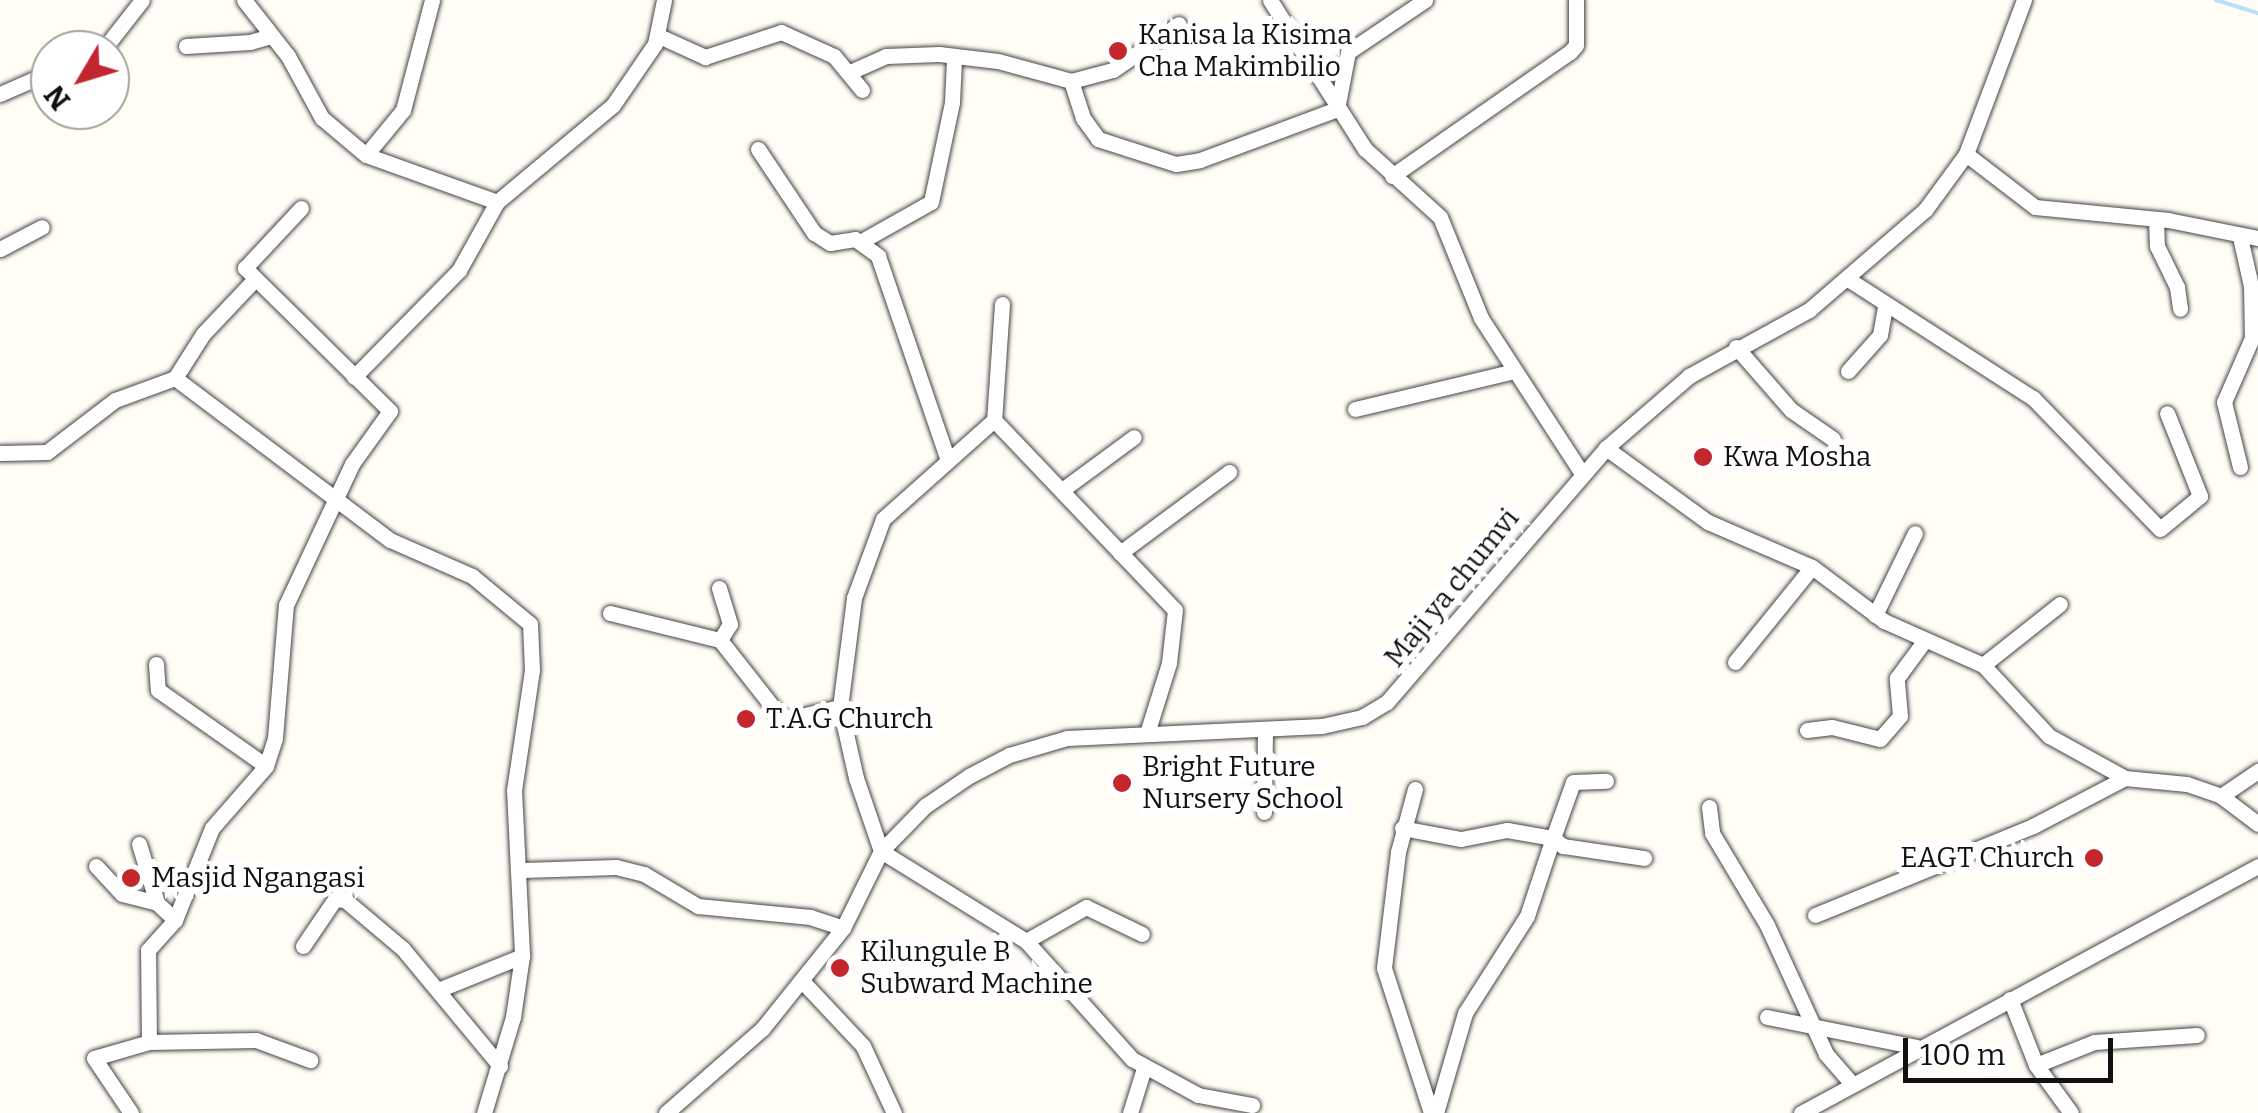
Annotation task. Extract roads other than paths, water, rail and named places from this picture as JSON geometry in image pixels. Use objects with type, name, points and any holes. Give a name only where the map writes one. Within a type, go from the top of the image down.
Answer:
[{"type":"street","points":[[119,30],[142,0]]},
{"type":"street","points":[[244,0],[322,118],[366,154],[497,202]]},
{"type":"street","points":[[366,154],[404,110],[432,0]]},
{"type":"street","points":[[354,377],[459,270],[497,202],[613,104],[659,36],[664,0]]},
{"type":"street","points":[[1270,0],[1337,109],[1392,176],[1440,216],[1472,300],[1581,472]]},
{"type":"street","points":[[1337,109],[1348,52],[1402,5],[1425,0]]},
{"type":"street","points":[[1392,176],[1570,52],[1576,0]]},
{"type":"street","name":"Maji ya chumvi","points":[[666,1113],[735,1057],[803,982],[843,928],[882,851],[939,794],[1009,755],[1068,738],[1265,731],[1345,722],[1387,702],[1581,472],[1606,448],[1689,376],[1736,347],[1780,329],[1848,278],[1925,210],[1966,154],[2024,0]]},
{"type":"street","points":[[850,72],[886,56],[998,61],[1070,81],[1112,70],[1179,24]]},
{"type":"street","points":[[186,46],[250,42],[267,37],[266,28]]},
{"type":"street","points":[[659,36],[705,57],[781,32],[834,56],[862,90]]},
{"type":"street","points":[[758,149],[814,233],[830,242],[860,242],[930,202],[952,102],[954,59]]},
{"type":"street","points":[[0,94],[30,81]]},
{"type":"street","points":[[1070,81],[1082,118],[1098,138],[1176,164],[1337,109]]},
{"type":"street","points":[[1966,154],[2035,208],[2156,218],[2258,238]]},
{"type":"street","points":[[148,1042],[148,950],[175,920],[212,828],[266,766],[275,738],[286,605],[352,464],[390,411],[245,268],[301,208]]},
{"type":"street","points":[[2156,218],[2157,246],[2177,287],[2180,309]]},
{"type":"street","points":[[0,249],[42,226]]},
{"type":"street","points":[[2240,236],[2251,286],[2255,338],[2224,402],[2240,467]]},
{"type":"street","points":[[860,242],[878,256],[894,289],[948,460]]},
{"type":"street","points":[[1848,278],[2034,398],[2160,529],[2200,496],[2167,412]]},
{"type":"street","points":[[0,453],[47,452],[115,400],[175,378],[203,334],[254,280]]},
{"type":"street","points":[[1002,304],[994,420],[898,502],[875,534],[854,598],[840,706],[882,851],[1026,941],[1144,1068],[1198,1095],[1252,1105]]},
{"type":"street","points":[[1848,371],[1880,335],[1886,306]]},
{"type":"street","points":[[1736,347],[1792,410],[1833,439]]},
{"type":"street","points":[[1354,410],[1514,371]]},
{"type":"street","points":[[175,378],[390,540],[472,576],[530,624],[532,670],[514,790],[522,870],[516,912],[522,956],[500,1066],[484,1113]]},
{"type":"street","points":[[994,420],[1175,610],[1170,664],[1146,733]]},
{"type":"street","points":[[1062,490],[1134,437]]},
{"type":"street","points":[[1606,448],[1708,522],[1812,567],[1875,616],[1983,665],[2049,736],[2125,778],[2168,780],[2221,796],[2258,824]]},
{"type":"street","points":[[1120,552],[1229,472]]},
{"type":"street","points":[[1875,616],[1914,533]]},
{"type":"street","points":[[1735,662],[1812,567]]},
{"type":"street","points":[[719,588],[730,624],[720,640]]},
{"type":"street","points":[[1983,665],[2060,604]]},
{"type":"street","points":[[610,612],[720,640],[782,720],[840,706]]},
{"type":"street","points":[[1807,730],[1832,727],[1880,740],[1900,716],[1897,678],[1925,640]]},
{"type":"street","points":[[156,664],[158,690],[266,766]]},
{"type":"street","points":[[1264,812],[1265,731]]},
{"type":"street","points":[[2221,796],[2258,771]]},
{"type":"street","points":[[1815,915],[2033,826],[2125,778]]},
{"type":"street","points":[[1433,1113],[1464,1013],[1527,916],[1573,782],[1606,781]]},
{"type":"street","points":[[1415,789],[1402,828],[1384,968],[1433,1113]]},
{"type":"street","points":[[1709,807],[1706,823],[1767,925],[1826,1054],[1852,1084]]},
{"type":"street","points":[[1402,828],[1460,839],[1506,830],[1553,838],[1562,846],[1644,858]]},
{"type":"street","points":[[140,844],[157,904]]},
{"type":"street","points":[[96,866],[122,894],[157,904],[175,920]]},
{"type":"street","points":[[1801,1113],[2258,866]]},
{"type":"street","points":[[522,870],[616,867],[644,874],[698,906],[810,916],[843,928]]},
{"type":"street","points":[[303,946],[335,899],[345,900],[388,933],[500,1066]]},
{"type":"street","points":[[1026,941],[1086,907],[1142,934]]},
{"type":"street","points":[[438,990],[522,956]]},
{"type":"street","points":[[803,982],[863,1046],[894,1113]]},
{"type":"street","points":[[2002,1002],[2036,1065],[2071,1113]]},
{"type":"street","points":[[1768,1017],[1812,1022],[1917,1047]]},
{"type":"street","points":[[2036,1065],[2094,1042],[2197,1035]]},
{"type":"street","points":[[130,1113],[94,1058],[148,1042],[256,1040],[310,1060]]},
{"type":"street","points":[[1130,1113],[1144,1068]]},
{"type":"waterway","points":[[2216,0],[2258,13]]},
{"type":"place","name":"Kanisa la Kisima Cha Makimbilio","points":[[1118,51]]},
{"type":"place","name":"Kwa Mosha","points":[[1703,457]]},
{"type":"place","name":"T.A.G Church","points":[[746,719]]},
{"type":"place","name":"Bright Future Nursery School","points":[[1122,783]]},
{"type":"place","name":"EAGT Church","points":[[2094,858]]},
{"type":"place","name":"Masjid Ngangasi","points":[[131,878]]},
{"type":"place","name":"Kilungule B Subward Machine","points":[[840,968]]}]
